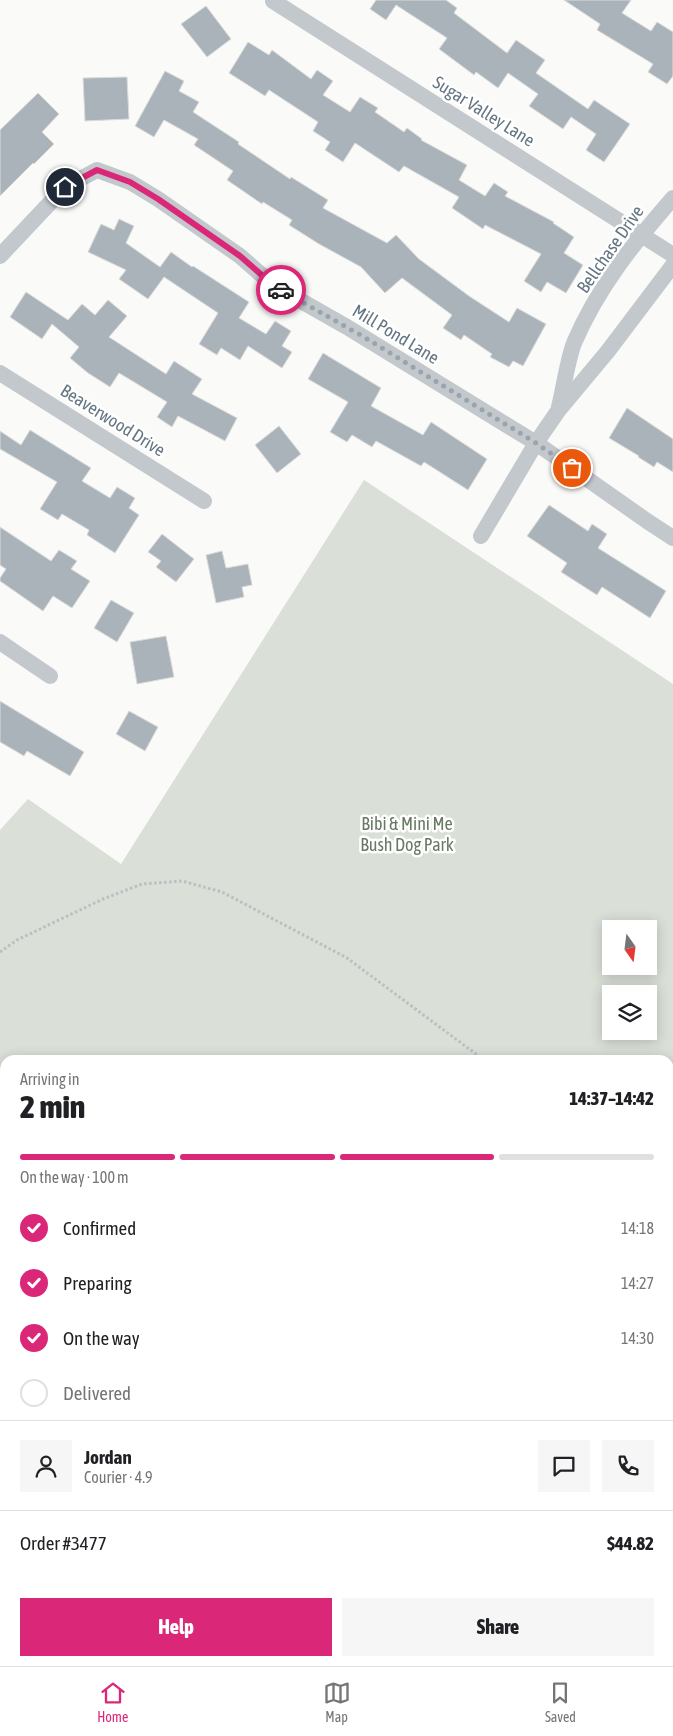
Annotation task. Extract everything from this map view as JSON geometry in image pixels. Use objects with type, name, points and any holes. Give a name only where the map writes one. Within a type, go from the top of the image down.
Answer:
[{"type":"street","name":"Sugar Valley Lane","points":[[273,1],[673,255]]},
{"type":"street","name":"Mill Pond Lane","points":[[0,256],[65,187],[97,170],[130,182],[240,256],[274,286],[347,327],[536,443],[673,538]]},
{"type":"street","name":"Bellchase Drive","points":[[558,411],[574,345],[604,286],[641,235],[673,198]]},
{"type":"street","name":"Bellchase Drive","points":[[481,536],[536,443],[558,411],[608,351],[673,265]]},
{"type":"street","name":"Beaverwood Drive","points":[[0,373],[204,501]]},
{"type":"street","points":[[0,642],[50,676]]},
{"type":"path","points":[[0,952],[17,940],[103,899],[142,884],[182,881],[222,892],[347,958],[477,1055]]},
{"type":"green space","name":"Bibi & Mini Me Bush Dog Park","points":[[364,480],[673,684],[673,1055],[0,1055],[0,830],[28,799],[121,864]]},
{"type":"building","points":[[376,0],[446,0],[457,8],[454,13],[507,53],[516,40],[545,60],[536,73],[588,109],[594,100],[630,124],[604,162],[586,150],[596,134],[571,117],[563,129],[529,106],[538,94],[508,73],[498,88],[476,72],[474,75],[439,49],[447,38],[396,5],[386,20],[370,9]]},
{"type":"building","points":[[564,0],[631,0],[622,13],[651,31],[657,22],[673,32],[673,76],[667,84],[648,72],[653,64],[597,30],[600,24]]},
{"type":"building","points":[[206,6],[231,39],[207,57],[181,24]]},
{"type":"building","points":[[248,42],[269,55],[272,50],[311,79],[317,70],[333,81],[323,95],[350,112],[360,97],[378,108],[375,112],[404,132],[407,128],[421,140],[467,165],[459,180],[485,196],[494,183],[508,192],[505,196],[554,222],[574,237],[564,253],[583,265],[566,293],[547,282],[541,292],[524,281],[541,254],[485,225],[483,229],[452,208],[459,197],[404,166],[399,172],[355,143],[343,162],[325,150],[330,142],[313,131],[318,122],[269,90],[265,96],[229,73]]},
{"type":"building","points":[[165,71],[184,81],[179,91],[199,102],[193,112],[290,179],[291,177],[328,200],[323,208],[387,243],[396,235],[419,259],[469,296],[509,322],[517,308],[546,324],[523,366],[513,361],[509,367],[490,357],[492,354],[464,335],[461,340],[443,328],[452,315],[402,278],[385,293],[361,267],[289,225],[292,220],[263,202],[262,204],[227,180],[233,171],[194,145],[198,139],[164,120],[154,137],[135,126]]},
{"type":"building","points":[[127,77],[129,119],[85,121],[83,78]]},
{"type":"building","points":[[38,93],[59,114],[42,132],[54,144],[0,196],[0,130]]},
{"type":"building","points":[[119,219],[134,226],[126,243],[160,267],[171,252],[249,302],[239,318],[266,334],[275,321],[291,331],[282,346],[292,352],[282,368],[248,346],[240,360],[221,348],[217,355],[199,344],[218,313],[164,277],[148,299],[119,279],[126,270],[88,252],[101,224],[114,230]]},
{"type":"building","points":[[26,292],[68,320],[82,304],[95,315],[108,300],[127,316],[109,337],[166,374],[174,361],[202,379],[192,394],[237,418],[225,441],[178,416],[172,427],[157,417],[167,402],[119,373],[110,387],[88,373],[70,358],[79,347],[52,324],[42,339],[10,317]]},
{"type":"building","points":[[323,353],[381,388],[371,406],[423,435],[431,422],[487,459],[468,490],[424,462],[421,466],[376,441],[372,447],[352,435],[347,442],[330,432],[348,402],[308,379]]},
{"type":"building","points":[[627,408],[673,439],[673,472],[657,462],[654,467],[609,438]]},
{"type":"building","points":[[279,426],[301,454],[277,473],[255,445]]},
{"type":"building","points":[[30,430],[91,468],[82,481],[110,498],[117,487],[135,498],[129,508],[139,515],[115,553],[87,535],[89,530],[62,514],[58,520],[40,509],[57,482],[0,449],[0,431],[21,445]]},
{"type":"building","points":[[549,505],[588,531],[592,524],[607,534],[598,548],[666,591],[650,618],[602,587],[597,595],[561,572],[567,563],[527,536]]},
{"type":"building","points":[[0,527],[51,561],[59,550],[77,561],[71,569],[90,581],[72,608],[53,596],[43,611],[0,581],[6,569],[0,565]]},
{"type":"building","points":[[162,534],[194,559],[176,582],[156,567],[161,561],[148,552]]},
{"type":"building","points":[[222,551],[226,568],[248,564],[252,585],[242,587],[244,597],[216,603],[206,555]]},
{"type":"building","points":[[111,600],[134,613],[117,642],[94,628]]},
{"type":"building","points":[[166,636],[174,677],[137,684],[130,642]]},
{"type":"building","points":[[0,701],[84,752],[70,776],[27,751],[24,756],[0,742]]},
{"type":"building","points":[[129,711],[158,727],[145,751],[116,734]]},
{"type":"way so far","points":[[281,290],[364,337],[536,443],[572,468]]},
{"type":"route","points":[[65,187],[97,170],[130,182],[158,199],[240,256],[281,290]]}]
